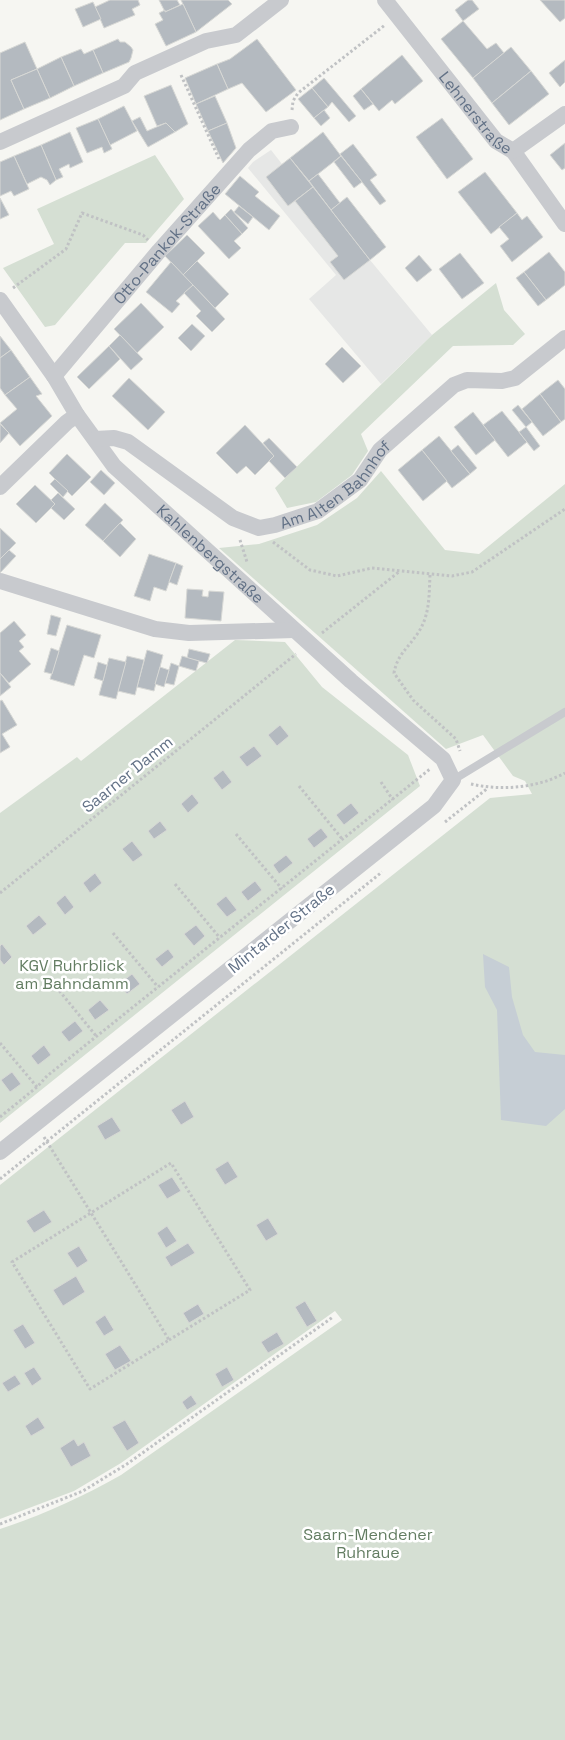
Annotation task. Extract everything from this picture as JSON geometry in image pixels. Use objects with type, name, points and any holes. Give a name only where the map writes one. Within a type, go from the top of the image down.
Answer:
[{"type":"street","points":[[0,142],[124,86],[135,73],[206,41],[236,34],[281,0]]},
{"type":"street","name":"Lehnerstraße","points":[[385,0],[496,141],[513,151],[565,224]]},
{"type":"street","points":[[513,151],[565,114]]},
{"type":"street","name":"Otto-Pankok-Straße","points":[[54,376],[159,251],[227,177],[249,150],[272,132],[291,127]]},
{"type":"street","name":"Kahlenbergstraße","points":[[0,300],[54,376],[77,415],[114,466],[351,681],[443,760],[453,780]]},
{"type":"street","name":"Am Alten Bahnhof","points":[[96,439],[114,438],[128,442],[233,518],[259,528],[275,525],[318,511],[360,480],[380,450],[454,385],[467,380],[502,381],[515,378],[565,338]]},
{"type":"street","points":[[0,487],[67,422],[77,415]]},
{"type":"street","points":[[0,581],[155,629],[189,633],[294,630]]},
{"type":"street","name":"Mintarder Straße","points":[[0,1152],[434,806],[453,780]]},
{"type":"lane","name":"Mintarder Straße","points":[[453,780],[565,712]]},
{"type":"path","points":[[291,127],[293,101],[298,93],[387,23]]},
{"type":"path","points":[[181,75],[227,177]]},
{"type":"path","points":[[13,288],[66,249],[82,213],[143,235],[159,251]]},
{"type":"path","points":[[259,528],[277,546],[310,570],[337,576],[372,568],[452,576],[472,572],[565,509]]},
{"type":"path","points":[[233,518],[257,595]]},
{"type":"path","points":[[346,614],[400,571]]},
{"type":"path","points":[[430,575],[429,608],[419,631],[396,662],[394,673],[413,700],[456,739],[462,757],[453,780]]},
{"type":"path","name":"Saarner Damm","points":[[0,893],[270,674]]},
{"type":"path","points":[[0,1117],[37,1087],[47,1076],[443,760]]},
{"type":"path","points":[[441,825],[488,788],[523,786],[554,778],[565,773]]},
{"type":"path","points":[[381,782],[394,800]]},
{"type":"path","points":[[299,786],[343,840]]},
{"type":"path","points":[[236,834],[282,889]]},
{"type":"path","points":[[0,1179],[387,868]]},
{"type":"path","points":[[175,884],[220,938]]},
{"type":"path","points":[[113,933],[158,987]]},
{"type":"path","points":[[53,983],[96,1037]]},
{"type":"path","points":[[0,1042],[37,1087]]},
{"type":"path","points":[[36,1124],[169,1340]]},
{"type":"path","points":[[172,1163],[250,1290],[90,1389],[12,1262],[91,1213],[172,1163]]},
{"type":"path","points":[[0,1524],[82,1491],[127,1464],[333,1317]]},
{"type":"shaded area","points":[[271,150],[282,164],[290,158],[432,335],[381,384],[309,299],[336,275],[248,168],[253,162]]},
{"type":"shaded area","points":[[483,954],[509,967],[512,997],[523,1035],[535,1052],[565,1055],[565,1109],[546,1126],[501,1120],[497,1010],[485,987]]},
{"type":"green space","points":[[155,155],[184,199],[146,243],[125,243],[55,325],[45,327],[3,268],[54,244],[37,209]]},
{"type":"green space","points":[[496,283],[504,310],[525,334],[513,345],[453,346],[361,434],[368,451],[352,475],[316,502],[287,508],[275,488],[432,335]]},
{"type":"green space","name":"Saarn-Mendener Ruhraue","points":[[381,471],[445,550],[479,554],[565,484],[565,1740],[0,1740],[0,1529],[62,1505],[121,1475],[342,1320],[335,1311],[121,1463],[74,1491],[0,1519],[0,1185],[490,798],[532,794],[525,781],[513,776],[483,735],[446,749],[219,548],[259,544],[317,525],[357,498]]},
{"type":"green space","name":"KGV Ruhrblick am Bahndamm","points":[[235,640],[285,642],[322,687],[408,755],[420,786],[0,1123],[0,813],[77,757],[81,761]]},
{"type":"building","points":[[110,0],[138,0],[140,5],[132,9],[135,15],[104,28],[95,7]]},
{"type":"building","points":[[159,0],[177,0],[180,5],[165,12]]},
{"type":"building","points":[[181,0],[228,0],[232,4],[196,32]]},
{"type":"building","points":[[468,0],[472,0],[479,9],[463,21],[455,10]]},
{"type":"building","points":[[540,0],[565,0],[565,18],[560,22]]},
{"type":"building","points":[[93,2],[101,19],[83,27],[75,9]]},
{"type":"building","points":[[183,4],[196,32],[166,46],[155,24],[163,20],[159,13]]},
{"type":"building","points":[[463,21],[487,49],[496,43],[504,53],[473,78],[441,39]]},
{"type":"building","points":[[118,39],[120,42],[125,42],[131,47],[133,50],[131,58],[129,62],[103,73],[93,50]]},
{"type":"building","points":[[257,39],[296,90],[266,112],[242,83],[228,89],[217,64],[230,59]]},
{"type":"building","points":[[25,42],[37,69],[11,80],[24,109],[0,120],[0,53]]},
{"type":"building","points":[[511,47],[531,71],[492,103],[473,78]]},
{"type":"building","points":[[81,49],[84,54],[93,50],[103,73],[74,86],[61,57]]},
{"type":"building","points":[[402,55],[423,81],[395,104],[392,100],[379,111],[361,89]]},
{"type":"building","points":[[61,57],[74,86],[50,98],[37,69]]},
{"type":"building","points":[[565,60],[565,82],[560,87],[549,73]]},
{"type":"building","points":[[217,64],[228,89],[196,104],[185,78]]},
{"type":"building","points":[[37,69],[50,98],[24,109],[11,80]]},
{"type":"building","points":[[531,71],[549,94],[509,125],[492,103]]},
{"type":"building","points":[[324,78],[356,116],[349,122],[332,102],[328,107],[312,88]]},
{"type":"building","points":[[171,85],[188,124],[175,132],[166,123],[157,126],[144,96]]},
{"type":"building","points":[[312,88],[328,107],[314,118],[298,99]]},
{"type":"building","points":[[361,89],[373,104],[364,110],[353,96]]},
{"type":"building","points":[[215,96],[227,123],[208,131],[196,104]]},
{"type":"building","points":[[124,106],[137,131],[110,145],[98,119]]},
{"type":"building","points":[[324,110],[330,118],[321,126],[314,118]]},
{"type":"building","points":[[140,117],[147,131],[166,123],[175,132],[148,147],[132,121]]},
{"type":"building","points":[[442,118],[473,159],[447,179],[416,137]]},
{"type":"building","points":[[98,119],[112,149],[104,153],[102,147],[87,153],[76,128]]},
{"type":"building","points":[[227,123],[236,148],[223,163],[208,131]]},
{"type":"building","points":[[70,132],[83,162],[70,168],[69,164],[59,169],[63,177],[56,180],[41,145]]},
{"type":"building","points":[[323,132],[341,156],[309,181],[290,158]]},
{"type":"building","points":[[565,143],[565,168],[562,170],[550,155]]},
{"type":"building","points":[[353,144],[377,175],[370,180],[386,201],[380,205],[340,154]]},
{"type":"building","points":[[41,145],[56,180],[50,185],[47,180],[41,177],[27,184],[14,156]]},
{"type":"building","points":[[14,156],[29,189],[14,196],[11,191],[0,196],[0,162]]},
{"type":"building","points":[[341,156],[362,182],[354,188],[334,162]]},
{"type":"building","points":[[290,158],[313,187],[288,206],[266,177]]},
{"type":"building","points":[[485,172],[517,213],[491,234],[458,192]]},
{"type":"building","points":[[318,174],[340,203],[331,210],[309,181]]},
{"type":"building","points":[[240,176],[259,192],[255,196],[280,216],[269,230],[225,194]]},
{"type":"building","points":[[313,187],[370,260],[344,280],[330,262],[338,256],[295,201]]},
{"type":"building","points":[[347,197],[386,247],[370,260],[331,210]]},
{"type":"building","points":[[0,198],[9,215],[0,219]]},
{"type":"building","points":[[239,206],[253,217],[248,224],[234,212]]},
{"type":"building","points":[[231,209],[248,228],[242,234],[225,215]]},
{"type":"building","points":[[213,212],[220,220],[225,215],[242,234],[234,241],[241,248],[229,259],[198,226]]},
{"type":"building","points":[[517,213],[522,220],[527,216],[543,237],[512,262],[500,246],[509,239],[499,227]]},
{"type":"building","points":[[187,235],[205,253],[183,275],[165,256]]},
{"type":"building","points":[[549,252],[565,272],[565,285],[546,300],[524,272]]},
{"type":"building","points":[[460,253],[484,283],[462,299],[439,269]]},
{"type":"building","points":[[419,255],[432,270],[417,282],[405,268]]},
{"type":"building","points":[[197,261],[229,294],[215,308],[183,275]]},
{"type":"building","points":[[171,262],[193,285],[176,301],[180,304],[172,313],[146,292]]},
{"type":"building","points":[[524,272],[546,300],[538,306],[516,278]]},
{"type":"building","points":[[193,285],[225,319],[212,332],[196,316],[201,311],[184,293]]},
{"type":"building","points":[[141,303],[164,327],[137,353],[114,329]]},
{"type":"building","points":[[192,324],[205,336],[191,351],[178,338]]},
{"type":"building","points":[[120,335],[143,359],[131,370],[109,346]]},
{"type":"building","points":[[0,336],[11,350],[0,358]]},
{"type":"building","points":[[109,346],[120,359],[89,389],[77,377]]},
{"type":"building","points":[[342,347],[361,366],[343,383],[325,364]]},
{"type":"building","points":[[11,350],[30,377],[5,395],[0,388],[0,358]]},
{"type":"building","points":[[30,377],[42,394],[36,396],[52,416],[20,446],[0,423],[17,409],[5,395]]},
{"type":"building","points":[[129,378],[165,412],[148,430],[112,396]]},
{"type":"building","points":[[558,380],[565,389],[565,419],[561,422],[540,394]]},
{"type":"building","points":[[540,394],[561,422],[543,436],[522,409]]},
{"type":"building","points":[[518,405],[532,422],[526,427],[512,410]]},
{"type":"building","points":[[502,411],[527,442],[508,457],[483,425]]},
{"type":"building","points":[[473,412],[495,440],[476,455],[454,427]]},
{"type":"building","points":[[0,424],[9,433],[0,443]]},
{"type":"building","points":[[245,425],[274,456],[255,475],[246,466],[237,474],[216,453]]},
{"type":"building","points":[[526,427],[540,446],[534,451],[519,432]]},
{"type":"building","points":[[439,436],[470,474],[452,488],[422,450]]},
{"type":"building","points":[[269,438],[297,467],[285,478],[269,461],[274,456],[263,443]]},
{"type":"building","points":[[458,445],[477,468],[470,474],[451,451]]},
{"type":"building","points":[[422,450],[447,481],[423,501],[398,470]]},
{"type":"building","points":[[67,454],[91,477],[72,496],[49,473]]},
{"type":"building","points":[[101,470],[115,483],[104,495],[90,482]]},
{"type":"building","points":[[55,479],[68,491],[63,497],[50,484]]},
{"type":"building","points":[[35,485],[55,504],[36,523],[16,504]]},
{"type":"building","points":[[58,493],[75,509],[64,520],[51,508],[55,504],[51,500]]},
{"type":"building","points":[[105,503],[123,520],[103,541],[85,525]]},
{"type":"building","points":[[120,523],[136,539],[120,557],[103,541]]},
{"type":"building","points":[[0,528],[16,543],[0,559]]},
{"type":"building","points":[[9,550],[16,556],[0,573],[0,559]]},
{"type":"building","points":[[149,554],[176,563],[166,591],[154,587],[150,601],[134,596]]},
{"type":"building","points":[[176,563],[183,566],[177,585],[169,582]]},
{"type":"building","points":[[187,589],[203,590],[202,596],[208,597],[209,591],[224,592],[221,621],[185,618]]},
{"type":"building","points":[[51,615],[61,618],[56,636],[47,634]]},
{"type":"building","points":[[14,621],[26,635],[19,641],[24,647],[19,651],[31,664],[9,683],[0,673],[0,633]]},
{"type":"building","points":[[67,625],[101,635],[94,658],[84,655],[74,686],[50,679]]},
{"type":"building","points":[[51,648],[59,651],[52,674],[44,672]]},
{"type":"building","points":[[189,649],[210,654],[207,663],[187,658]]},
{"type":"building","points":[[147,650],[163,655],[154,691],[137,687]]},
{"type":"building","points":[[127,656],[144,660],[135,695],[118,691]]},
{"type":"building","points":[[182,656],[199,661],[196,671],[179,666]]},
{"type":"building","points":[[109,658],[126,662],[116,699],[99,695]]},
{"type":"building","points":[[98,662],[107,665],[103,681],[94,678]]},
{"type":"building","points":[[171,663],[179,666],[174,685],[165,683]]},
{"type":"building","points":[[160,667],[169,670],[164,687],[155,684]]},
{"type":"building","points":[[0,673],[11,687],[0,696]]},
{"type":"building","points":[[2,700],[17,725],[2,734],[10,747],[0,753],[0,701]]},
{"type":"building","points":[[280,725],[289,736],[277,746],[268,735]]},
{"type":"building","points":[[254,746],[262,756],[247,767],[239,757]]},
{"type":"building","points":[[223,770],[232,782],[222,790],[213,778]]},
{"type":"building","points":[[192,794],[199,803],[188,813],[181,804]]},
{"type":"building","points":[[351,803],[359,813],[344,825],[336,815]]},
{"type":"building","points":[[160,821],[167,830],[154,839],[148,831]]},
{"type":"building","points":[[321,828],[328,837],[314,848],[307,839]]},
{"type":"building","points":[[132,841],[143,855],[133,862],[122,849]]},
{"type":"building","points":[[286,855],[293,863],[279,874],[273,865]]},
{"type":"building","points":[[95,873],[102,883],[90,893],[83,883]]},
{"type":"building","points":[[255,881],[262,890],[248,901],[241,892]]},
{"type":"building","points":[[65,895],[74,907],[65,915],[56,903]]},
{"type":"building","points":[[226,896],[237,910],[227,917],[216,904]]},
{"type":"building","points":[[39,915],[47,924],[33,935],[26,926]]},
{"type":"building","points":[[196,925],[205,936],[194,946],[184,934]]},
{"type":"building","points":[[2,944],[12,957],[4,965],[0,960],[0,946]]},
{"type":"building","points":[[168,949],[174,957],[162,967],[155,959]]},
{"type":"building","points":[[132,974],[140,984],[127,994],[119,984]]},
{"type":"building","points":[[100,1000],[109,1010],[95,1020],[88,1010]]},
{"type":"building","points":[[75,1021],[83,1031],[69,1042],[61,1032]]},
{"type":"building","points":[[44,1045],[51,1055],[38,1065],[31,1056]]},
{"type":"building","points":[[12,1072],[21,1084],[10,1092],[1,1080]]},
{"type":"building","points":[[185,1101],[194,1117],[181,1125],[171,1110]]},
{"type":"building","points":[[112,1117],[121,1131],[105,1140],[97,1126]]},
{"type":"building","points":[[228,1161],[238,1177],[225,1185],[215,1169]]},
{"type":"building","points":[[172,1177],[181,1191],[167,1199],[158,1185]]},
{"type":"building","points":[[44,1210],[52,1222],[34,1233],[26,1221]]},
{"type":"building","points":[[268,1218],[278,1234],[266,1241],[256,1225]]},
{"type":"building","points":[[167,1226],[177,1241],[166,1248],[157,1233]]},
{"type":"building","points":[[188,1243],[195,1253],[171,1267],[165,1257]]},
{"type":"building","points":[[79,1246],[88,1261],[77,1268],[67,1253]]},
{"type":"building","points":[[76,1276],[85,1292],[63,1306],[53,1290]]},
{"type":"building","points":[[305,1301],[317,1321],[307,1327],[295,1307]]},
{"type":"building","points":[[198,1304],[204,1314],[189,1323],[183,1313]]},
{"type":"building","points":[[105,1315],[114,1330],[104,1336],[95,1322]]},
{"type":"building","points":[[23,1324],[35,1343],[25,1349],[13,1330]]},
{"type":"building","points":[[277,1332],[284,1344],[268,1353],[261,1342]]},
{"type":"building","points":[[120,1345],[131,1361],[115,1370],[105,1354]]},
{"type":"building","points":[[34,1367],[42,1379],[32,1386],[24,1373]]},
{"type":"building","points":[[227,1367],[234,1380],[222,1387],[215,1374]]},
{"type":"building","points":[[15,1375],[21,1384],[8,1392],[2,1383]]},
{"type":"building","points":[[191,1395],[197,1404],[187,1410],[182,1402]]},
{"type":"building","points":[[38,1417],[45,1428],[31,1436],[25,1426]]},
{"type":"building","points":[[125,1420],[139,1443],[127,1451],[112,1427]]},
{"type":"building","points":[[74,1439],[78,1446],[84,1442],[91,1456],[71,1467],[60,1448]]}]
